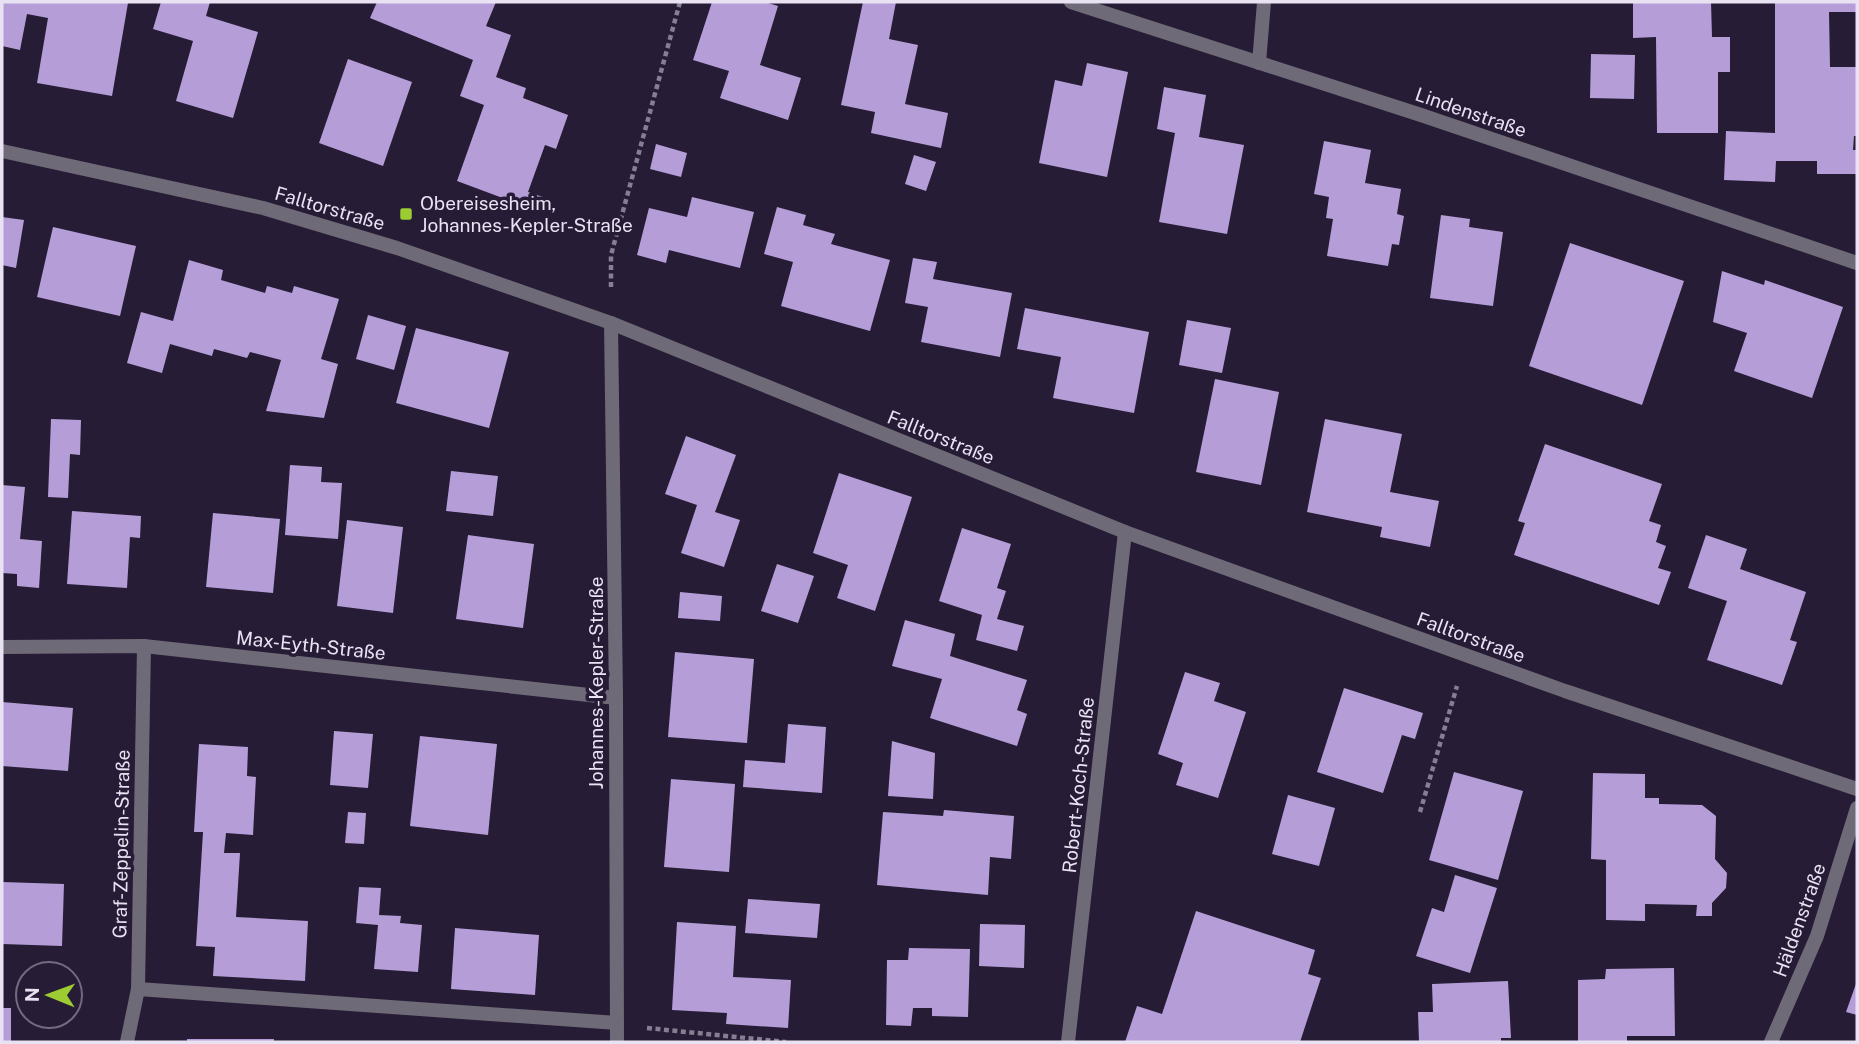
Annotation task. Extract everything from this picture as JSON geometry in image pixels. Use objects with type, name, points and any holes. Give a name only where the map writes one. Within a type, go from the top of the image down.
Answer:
[{"type":"street","name":"Lindenstraße","points":[[1071,2],[1420,115],[1857,263]]},
{"type":"street","points":[[1259,63],[1264,2]]},
{"type":"street","name":"Falltorstraße","points":[[2,151],[263,208],[397,248],[611,323],[1125,532],[1565,691],[1857,789]]},
{"type":"street","name":"Johannes-Kepler-Straße","points":[[611,323],[617,1042]]},
{"type":"street","name":"Robert-Koch-Straße","points":[[1068,1042],[1125,532]]},
{"type":"street","name":"Max-Eyth-Straße","points":[[2,647],[144,646],[616,698]]},
{"type":"street","name":"Graf-Zeppelin-Straße","points":[[127,1042],[138,989],[144,646]]},
{"type":"street","name":"Häldenstraße","points":[[1771,1042],[1817,936],[1857,808]]},
{"type":"street","points":[[138,989],[617,1023]]},
{"type":"path","points":[[611,323],[611,255],[680,2]]},
{"type":"path","points":[[1420,813],[1466,655]]},
{"type":"path","points":[[617,1023],[786,1042]]},
{"type":"building","points":[[2,2],[128,3],[112,96],[37,83],[48,18],[27,14],[20,50],[2,46]]},
{"type":"building","points":[[161,2],[210,2],[206,16],[258,32],[233,118],[176,101],[193,41],[153,29]]},
{"type":"building","points":[[377,2],[496,2],[486,26],[511,35],[496,77],[526,88],[523,98],[568,115],[556,149],[545,145],[528,192],[543,197],[538,211],[457,181],[484,105],[460,96],[473,60],[370,18]]},
{"type":"building","points":[[712,2],[765,2],[778,6],[760,65],[801,78],[788,120],[720,98],[729,71],[693,60]]},
{"type":"building","points":[[863,2],[896,2],[889,39],[918,45],[905,104],[948,113],[941,148],[871,133],[875,112],[841,105]]},
{"type":"building","points":[[1633,2],[1711,2],[1712,37],[1730,37],[1730,72],[1718,72],[1718,133],[1657,133],[1656,37],[1633,38]]},
{"type":"building","points":[[1775,2],[1857,2],[1857,12],[1829,12],[1830,67],[1857,67],[1857,136],[1854,136],[1853,150],[1857,150],[1857,174],[1817,174],[1817,161],[1776,161],[1775,182],[1724,180],[1726,131],[1775,133]]},
{"type":"building","points":[[1591,54],[1635,55],[1634,99],[1590,98]]},
{"type":"building","points":[[348,59],[412,82],[383,166],[319,143]]},
{"type":"building","points":[[1087,63],[1128,72],[1107,177],[1039,163],[1055,80],[1082,86]]},
{"type":"building","points":[[1164,87],[1206,95],[1199,137],[1244,145],[1227,234],[1159,222],[1175,133],[1157,129]]},
{"type":"building","points":[[1324,141],[1371,150],[1365,183],[1401,189],[1397,214],[1404,216],[1399,245],[1392,244],[1388,266],[1327,256],[1333,219],[1326,218],[1329,197],[1314,194]]},
{"type":"building","points":[[656,144],[687,153],[681,177],[650,169]]},
{"type":"building","points":[[914,155],[936,162],[926,191],[905,184]]},
{"type":"building","points":[[692,197],[754,212],[740,268],[669,250],[666,263],[637,255],[649,208],[687,217]]},
{"type":"building","points":[[777,207],[806,215],[803,225],[835,234],[831,244],[890,260],[870,331],[781,306],[793,262],[764,254]]},
{"type":"building","points":[[1441,215],[1470,219],[1469,227],[1503,232],[1493,306],[1430,298]]},
{"type":"building","points":[[2,217],[24,220],[16,268],[2,265]]},
{"type":"building","points":[[53,227],[136,246],[120,316],[37,297]]},
{"type":"building","points":[[1570,243],[1684,281],[1642,405],[1529,366]]},
{"type":"building","points":[[913,258],[937,262],[933,279],[1012,293],[1000,357],[921,342],[928,307],[905,303]]},
{"type":"building","points":[[189,260],[223,270],[221,280],[265,293],[267,286],[292,293],[294,286],[339,299],[321,359],[338,364],[324,418],[266,411],[281,360],[250,352],[247,358],[214,349],[212,356],[170,344],[162,373],[127,363],[141,312],[173,321]]},
{"type":"building","points":[[1722,271],[1764,285],[1765,280],[1843,307],[1812,398],[1734,371],[1747,333],[1713,322]]},
{"type":"building","points":[[1025,308],[1149,332],[1134,413],[1053,398],[1061,357],[1017,349]]},
{"type":"building","points":[[368,315],[406,326],[394,370],[356,359]]},
{"type":"building","points":[[1187,320],[1231,328],[1222,373],[1179,365]]},
{"type":"building","points":[[416,328],[509,352],[489,428],[396,403]]},
{"type":"building","points":[[1215,379],[1279,392],[1261,485],[1196,472]]},
{"type":"building","points":[[51,419],[81,420],[80,455],[70,454],[68,498],[48,497]]},
{"type":"building","points":[[1325,419],[1402,434],[1390,492],[1439,501],[1430,547],[1380,537],[1382,527],[1307,512]]},
{"type":"building","points":[[686,436],[736,455],[715,512],[740,520],[724,567],[681,553],[697,505],[665,494]]},
{"type":"building","points":[[1545,444],[1662,484],[1649,521],[1661,525],[1656,542],[1666,546],[1658,568],[1671,572],[1659,605],[1514,555],[1525,523],[1518,521]]},
{"type":"building","points":[[290,465],[322,467],[321,482],[342,483],[338,539],[285,535]]},
{"type":"building","points":[[451,471],[498,476],[493,516],[446,511]]},
{"type":"building","points":[[839,473],[912,497],[875,611],[837,598],[848,565],[813,553]]},
{"type":"building","points":[[2,485],[25,487],[20,539],[42,541],[39,588],[17,586],[17,574],[2,573]]},
{"type":"building","points":[[72,511],[141,516],[140,538],[130,537],[127,588],[67,584]]},
{"type":"building","points":[[213,513],[280,519],[273,593],[206,587]]},
{"type":"building","points":[[347,520],[403,527],[393,613],[337,606]]},
{"type":"building","points":[[962,528],[1011,544],[997,588],[1006,591],[997,619],[1024,626],[1017,651],[976,640],[982,615],[939,601]]},
{"type":"building","points":[[468,535],[534,544],[523,628],[456,619]]},
{"type":"building","points":[[1706,535],[1747,549],[1740,569],[1806,592],[1790,640],[1797,642],[1782,685],[1707,660],[1727,601],[1688,588]]},
{"type":"building","points":[[777,564],[814,576],[798,623],[761,611]]},
{"type":"building","points":[[680,592],[722,596],[720,621],[678,618]]},
{"type":"building","points":[[905,620],[955,634],[950,656],[1027,680],[1017,710],[1027,714],[1017,746],[930,718],[942,679],[892,666]]},
{"type":"building","points":[[675,652],[754,659],[747,743],[668,737]]},
{"type":"building","points":[[1185,672],[1220,683],[1214,701],[1246,712],[1218,798],[1176,785],[1183,763],[1158,754]]},
{"type":"building","points":[[1344,688],[1423,713],[1415,739],[1402,735],[1383,793],[1317,772]]},
{"type":"building","points":[[2,702],[73,708],[68,771],[2,766]]},
{"type":"building","points":[[788,724],[826,727],[822,793],[743,787],[745,760],[785,763]]},
{"type":"building","points":[[334,731],[373,734],[368,788],[330,785]]},
{"type":"building","points":[[420,736],[497,744],[488,835],[410,826]]},
{"type":"building","points":[[892,741],[935,753],[933,799],[888,796]]},
{"type":"building","points":[[199,744],[248,747],[247,776],[256,777],[253,835],[226,833],[224,853],[240,853],[236,917],[308,921],[305,981],[213,976],[215,947],[196,946],[203,832],[194,832]]},
{"type":"building","points":[[1454,772],[1523,791],[1498,880],[1429,860]]},
{"type":"building","points":[[1593,773],[1645,774],[1645,798],[1659,798],[1659,804],[1702,805],[1716,816],[1715,859],[1727,873],[1726,888],[1712,903],[1712,916],[1696,916],[1697,905],[1645,904],[1645,921],[1606,920],[1606,860],[1591,859]]},
{"type":"building","points":[[671,779],[735,784],[729,872],[664,867]]},
{"type":"building","points":[[1288,795],[1335,808],[1319,866],[1272,854]]},
{"type":"building","points":[[944,810],[1014,816],[1011,859],[990,857],[988,895],[877,885],[883,812],[943,816]]},
{"type":"building","points":[[348,812],[366,813],[364,844],[345,843]]},
{"type":"building","points":[[1455,875],[1497,888],[1470,973],[1416,956],[1432,908],[1444,912]]},
{"type":"building","points":[[2,882],[64,884],[62,946],[2,944]]},
{"type":"building","points":[[359,887],[381,888],[379,915],[401,916],[400,923],[422,925],[418,972],[374,969],[378,925],[356,923]]},
{"type":"building","points":[[748,899],[820,904],[817,938],[745,933]]},
{"type":"building","points":[[1196,911],[1315,950],[1308,974],[1321,978],[1300,1042],[1125,1042],[1137,1006],[1162,1014]]},
{"type":"building","points":[[677,922],[736,926],[733,977],[791,980],[788,1028],[726,1024],[727,1013],[672,1010]]},
{"type":"building","points":[[980,924],[1025,925],[1024,968],[979,966]]},
{"type":"building","points":[[455,928],[539,935],[535,995],[451,989]]},
{"type":"building","points":[[909,948],[970,949],[968,1017],[932,1016],[932,1008],[913,1008],[911,1026],[886,1025],[887,960],[908,960]]},
{"type":"building","points":[[1674,968],[1675,1036],[1627,1036],[1627,1042],[1578,1042],[1578,980],[1605,979],[1606,969]]},
{"type":"building","points":[[1508,981],[1511,1038],[1501,1038],[1501,1042],[1419,1042],[1418,1012],[1433,1012],[1432,984]]},
{"type":"building","points":[[1857,981],[1857,1015],[1846,1012]]},
{"type":"building","points":[[2,1008],[11,1008],[11,1042],[2,1042]]},
{"type":"building","points":[[187,1039],[274,1039],[274,1042],[187,1042]]},
{"type":"place","name":"Obereisesheim, Johannes-Kepler-Straße","points":[[406,214]]}]
